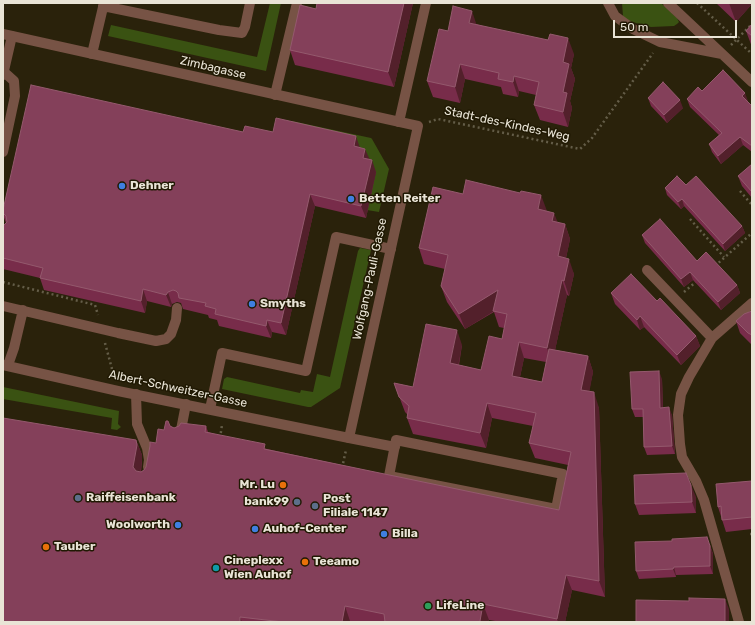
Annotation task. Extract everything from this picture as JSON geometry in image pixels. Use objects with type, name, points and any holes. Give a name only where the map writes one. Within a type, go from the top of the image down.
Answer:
[{"type":"street","points":[[92,54],[103,5],[219,30],[242,33],[245,27],[250,3]]},
{"type":"street","points":[[275,95],[296,3]]},
{"type":"street","points":[[399,122],[426,3]]},
{"type":"street","points":[[608,3],[615,16],[633,29],[660,42],[722,54]]},
{"type":"street","points":[[668,3],[752,82]]},
{"type":"street","points":[[3,152],[14,96],[14,81],[3,73],[8,35]]},
{"type":"street","name":"Zimbagasse","points":[[8,35],[418,126]]},
{"type":"street","name":"Wolfgang-Pauli-Gasse","points":[[349,438],[418,126]]},
{"type":"street","points":[[210,409],[222,353],[306,371],[336,236],[391,249]]},
{"type":"street","points":[[647,270],[712,338]]},
{"type":"street","points":[[739,622],[704,500],[696,481],[682,457],[678,415],[681,394],[689,377],[712,338],[752,303]]},
{"type":"street","points":[[3,306],[118,334],[156,341],[166,339],[172,334],[178,308]]},
{"type":"street","points":[[6,365],[14,348],[23,310]]},
{"type":"street","name":"Albert-Schweitzer-Gasse","points":[[6,365],[136,394],[395,447]]},
{"type":"street","points":[[136,394],[137,424],[147,448],[149,460],[146,474]]},
{"type":"street","points":[[180,437],[186,404]]},
{"type":"street","points":[[396,440],[563,474],[556,509],[389,476],[395,447],[396,440]]},
{"type":"path","points":[[697,3],[752,54]]},
{"type":"path","points":[[739,38],[752,24]]},
{"type":"path","name":"Stadt-des-Kindes-Weg","points":[[418,126],[438,119],[580,149],[592,138],[660,42]]},
{"type":"path","points":[[740,191],[752,205]]},
{"type":"path","points":[[690,219],[724,257]]},
{"type":"path","points":[[714,267],[752,233]]},
{"type":"path","points":[[676,300],[697,281]]},
{"type":"path","points":[[219,441],[224,412]]},
{"type":"path","points":[[342,471],[349,438]]},
{"type":"green space","points":[[270,3],[281,3],[266,71],[108,36],[111,25],[257,57]]},
{"type":"green space","points":[[622,3],[661,3],[677,18],[679,22],[674,26],[651,27],[625,20],[623,16]]},
{"type":"green space","points":[[292,121],[372,139],[389,169],[379,212],[367,210],[376,172],[289,132]]},
{"type":"green space","points":[[360,248],[371,250],[340,388],[311,407],[222,389],[224,379],[227,377],[300,393],[301,390],[313,392],[317,374],[330,377],[358,251]]},
{"type":"green space","points":[[3,387],[119,411],[118,424],[121,427],[117,430],[111,429],[112,418],[3,399]]},
{"type":"building","points":[[317,3],[404,3],[388,72],[290,50],[300,5],[316,9]]},
{"type":"building","points":[[453,6],[472,11],[469,23],[548,40],[550,34],[568,38],[563,62],[569,64],[563,92],[567,93],[563,112],[534,105],[539,82],[514,76],[513,82],[498,79],[499,73],[460,64],[455,87],[427,81],[439,29],[448,31]]},
{"type":"building","points":[[752,24],[752,36],[746,31]]},
{"type":"building","points":[[723,70],[745,93],[742,96],[752,106],[752,146],[740,137],[718,156],[709,144],[722,133],[687,99],[698,87],[702,91]]},
{"type":"building","points":[[663,82],[680,100],[664,115],[648,98]]},
{"type":"building","name":"Dehner","points":[[31,85],[243,132],[245,126],[273,132],[276,118],[356,136],[354,146],[365,149],[363,158],[372,160],[361,206],[310,194],[281,323],[267,320],[266,326],[215,314],[216,309],[205,306],[206,303],[179,298],[178,293],[173,290],[168,292],[166,295],[143,289],[141,301],[40,278],[43,268],[3,258],[3,225],[7,222],[3,210]]},
{"type":"building","points":[[752,164],[752,192],[738,176]]},
{"type":"building","points":[[677,176],[686,185],[696,176],[742,226],[723,244],[682,199],[678,202],[665,188]]},
{"type":"building","name":"Auhof-Center","points":[[466,180],[520,193],[521,191],[541,195],[538,209],[554,213],[552,221],[565,224],[558,256],[569,259],[564,281],[562,280],[547,348],[519,342],[512,376],[542,382],[549,349],[588,356],[581,390],[594,392],[599,581],[566,575],[557,619],[483,604],[479,622],[385,622],[384,614],[345,606],[342,622],[283,622],[240,617],[240,622],[3,622],[3,418],[136,440],[137,445],[133,467],[136,471],[141,472],[146,467],[150,442],[156,443],[158,429],[164,430],[166,421],[168,421],[170,426],[174,428],[179,426],[181,423],[206,426],[205,432],[265,444],[264,449],[559,510],[571,452],[529,443],[536,413],[487,403],[480,433],[407,418],[409,406],[399,397],[394,383],[413,387],[426,324],[457,330],[450,363],[481,370],[489,336],[502,339],[507,314],[493,311],[498,290],[459,314],[441,286],[448,255],[419,248],[433,187],[463,194]]},
{"type":"building","points":[[660,219],[697,261],[706,252],[737,285],[718,302],[690,272],[681,279],[642,235]]},
{"type":"building","points":[[631,274],[657,301],[660,298],[696,336],[677,355],[640,316],[637,320],[611,293]]},
{"type":"building","points":[[752,311],[752,335],[736,321],[744,314]]},
{"type":"building","points":[[659,371],[660,408],[669,407],[672,446],[644,447],[643,409],[632,409],[630,372]]},
{"type":"building","points":[[686,473],[691,485],[692,502],[635,504],[634,475]]},
{"type":"building","points":[[752,481],[752,517],[722,520],[721,506],[718,507],[716,484]]},
{"type":"building","points":[[707,537],[710,546],[710,566],[674,567],[673,569],[636,571],[635,542],[672,541],[672,539]]},
{"type":"building","points":[[689,598],[725,599],[725,622],[636,622],[636,600],[689,601]]},
{"type":"place","name":"Dehner","points":[[122,186]]},
{"type":"place","name":"Betten Reiter","points":[[351,199]]},
{"type":"place","name":"Smyths","points":[[252,304]]},
{"type":"place","name":"Mr. Lu","points":[[283,485]]},
{"type":"place","name":"Raiffeisenbank","points":[[78,498]]},
{"type":"place","name":"bank99","points":[[297,502]]},
{"type":"place","name":"Post Filiale 1147","points":[[315,506]]},
{"type":"place","name":"Woolworth","points":[[178,525]]},
{"type":"place","name":"Auhof-Center","points":[[255,529]]},
{"type":"place","name":"Billa","points":[[384,534]]},
{"type":"place","name":"Tauber","points":[[46,547]]},
{"type":"place","name":"Teeamo","points":[[305,562]]},
{"type":"place","name":"Cineplexx Wien Auhof","points":[[216,568]]},
{"type":"place","name":"LifeLine","points":[[428,606]]}]
